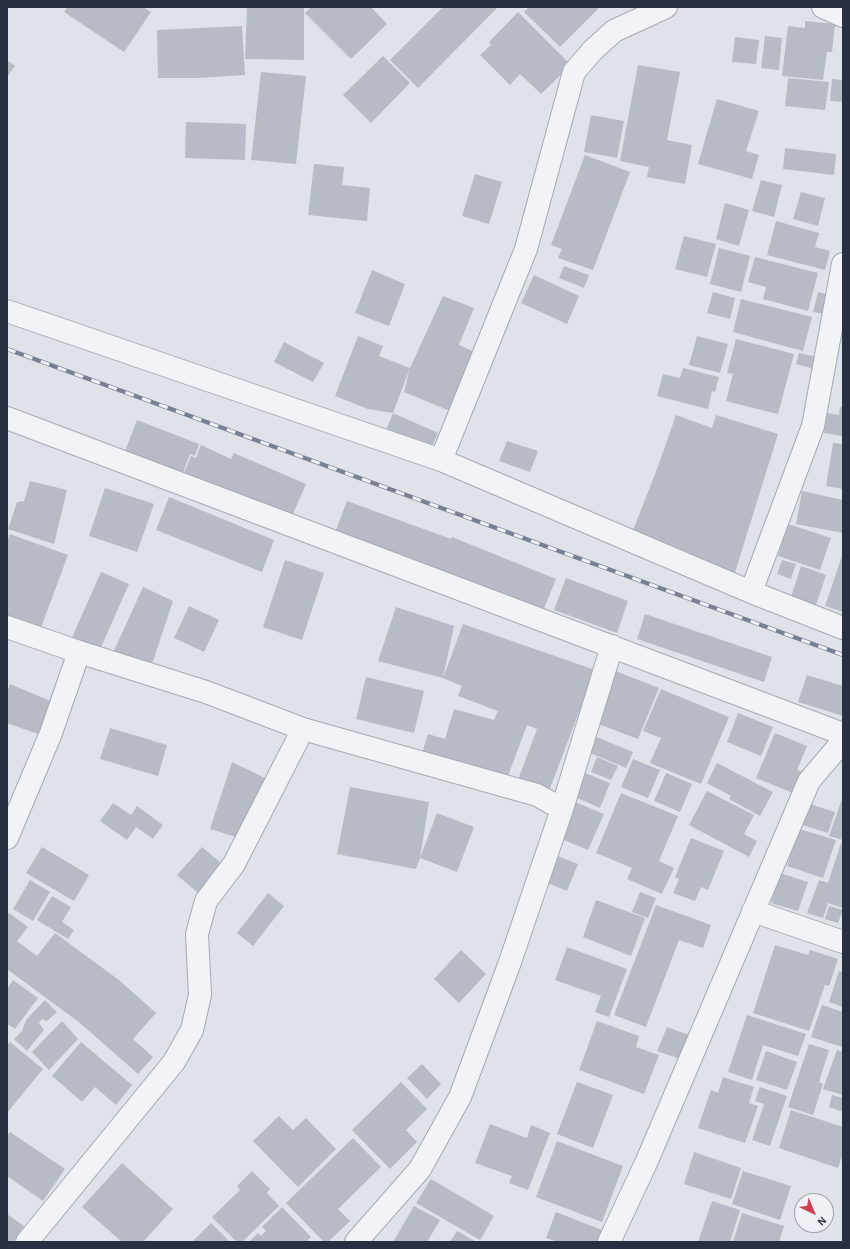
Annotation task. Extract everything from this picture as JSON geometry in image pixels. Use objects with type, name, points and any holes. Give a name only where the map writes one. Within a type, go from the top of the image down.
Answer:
[{"type":"street","points":[[441,460],[526,249],[574,72],[593,50],[614,31],[666,7]]},
{"type":"street","points":[[823,7],[843,16]]},
{"type":"street","points":[[751,592],[813,426],[843,264]]},
{"type":"street","points":[[7,312],[441,460],[751,592],[843,628]]},
{"type":"street","points":[[7,418],[843,734]]},
{"type":"street","points":[[7,627],[79,652],[206,692],[303,729],[538,795],[562,809]]},
{"type":"street","points":[[356,1242],[420,1169],[460,1097],[509,965],[562,809],[612,646]]},
{"type":"street","points":[[7,838],[25,791],[51,733],[79,652]]},
{"type":"street","points":[[27,1242],[174,1062],[192,1030],[200,994],[197,934],[206,901],[234,864],[303,729]]},
{"type":"street","points":[[609,1242],[646,1163],[809,781],[843,741]]},
{"type":"street","points":[[753,911],[843,942]]},
{"type":"building","points":[[68,7],[143,7],[151,12],[124,52],[64,12]]},
{"type":"building","points":[[247,7],[304,7],[304,60],[245,59]]},
{"type":"building","points":[[311,7],[371,7],[387,24],[351,59],[305,13]]},
{"type":"building","points":[[443,7],[498,7],[418,88],[390,60]]},
{"type":"building","points":[[529,7],[596,7],[598,9],[560,47],[524,12]]},
{"type":"building","points":[[518,12],[571,65],[541,94],[520,74],[510,85],[480,55],[491,45],[489,42]]},
{"type":"building","points":[[805,21],[835,24],[832,52],[827,52],[823,80],[782,76],[788,26],[805,28]]},
{"type":"building","points":[[242,26],[245,75],[199,78],[158,78],[157,30]]},
{"type":"building","points":[[765,36],[782,38],[779,70],[761,68]]},
{"type":"building","points":[[735,37],[759,40],[756,64],[732,62]]},
{"type":"building","points":[[383,56],[410,83],[371,123],[343,95]]},
{"type":"building","points":[[7,60],[15,66],[7,77]]},
{"type":"building","points":[[638,65],[680,72],[667,140],[692,145],[685,184],[647,177],[649,167],[620,161]]},
{"type":"building","points":[[261,72],[306,76],[296,164],[251,160]]},
{"type":"building","points":[[842,77],[843,102],[830,101],[832,79],[842,80]]},
{"type":"building","points":[[788,78],[829,82],[825,110],[785,106]]},
{"type":"building","points":[[717,99],[759,111],[746,151],[759,155],[752,179],[698,164]]},
{"type":"building","points":[[591,115],[624,121],[617,158],[584,152]]},
{"type":"building","points":[[186,122],[246,124],[245,160],[185,158]]},
{"type":"building","points":[[785,148],[836,154],[834,175],[783,169]]},
{"type":"building","points":[[585,155],[630,172],[593,270],[558,258],[562,249],[551,245]]},
{"type":"building","points":[[314,164],[344,167],[342,185],[370,188],[367,221],[308,215]]},
{"type":"building","points":[[475,174],[502,182],[489,224],[462,216]]},
{"type":"building","points":[[761,180],[782,185],[774,217],[752,211]]},
{"type":"building","points":[[801,192],[825,198],[818,226],[793,219]]},
{"type":"building","points":[[725,203],[749,210],[739,246],[716,239]]},
{"type":"building","points":[[776,221],[819,233],[815,247],[830,251],[825,270],[767,255]]},
{"type":"building","points":[[684,236],[716,244],[707,277],[675,269]]},
{"type":"building","points":[[719,248],[750,256],[741,292],[710,284]]},
{"type":"building","points":[[755,257],[818,273],[808,311],[763,299],[766,287],[748,282]]},
{"type":"building","points":[[564,266],[589,275],[584,288],[559,278]]},
{"type":"building","points":[[372,270],[405,284],[389,326],[355,313]]},
{"type":"building","points":[[534,275],[579,296],[567,324],[521,303]]},
{"type":"building","points":[[713,292],[735,298],[730,319],[707,313]]},
{"type":"building","points":[[818,292],[834,296],[829,315],[813,312]]},
{"type":"building","points":[[443,296],[474,308],[459,345],[477,353],[455,413],[404,392],[410,368]]},
{"type":"building","points":[[741,299],[812,317],[803,351],[733,332]]},
{"type":"building","points":[[358,336],[383,346],[379,356],[410,368],[393,413],[368,409],[335,396]]},
{"type":"building","points":[[697,336],[728,344],[720,373],[689,365]]},
{"type":"building","points":[[736,339],[794,354],[778,414],[726,401],[733,374],[727,373]]},
{"type":"building","points":[[284,342],[324,363],[313,382],[274,362]]},
{"type":"building","points":[[799,353],[821,358],[818,370],[796,364]]},
{"type":"building","points":[[683,368],[719,377],[715,392],[712,391],[708,409],[657,396],[663,374],[680,378]]},
{"type":"building","points":[[840,407],[843,408],[843,436],[824,433],[827,413],[839,415]]},
{"type":"building","points":[[393,413],[438,433],[428,455],[384,435]]},
{"type":"building","points":[[676,415],[712,428],[716,415],[778,434],[733,579],[630,538]]},
{"type":"building","points":[[137,420],[199,444],[195,456],[190,454],[183,473],[125,451]]},
{"type":"building","points":[[507,441],[538,451],[530,472],[499,461]]},
{"type":"building","points":[[833,443],[843,444],[843,489],[826,486]]},
{"type":"building","points":[[201,445],[231,459],[234,453],[306,484],[292,516],[184,473],[191,456],[196,458]]},
{"type":"building","points":[[30,481],[67,490],[54,544],[8,529],[17,502],[24,501]]},
{"type":"building","points":[[105,488],[154,504],[137,552],[89,536]]},
{"type":"building","points":[[802,491],[843,500],[843,533],[796,524]]},
{"type":"building","points":[[169,497],[274,540],[262,572],[156,530]]},
{"type":"building","points":[[347,501],[451,539],[452,537],[556,579],[543,611],[439,569],[336,530]]},
{"type":"building","points":[[788,524],[831,538],[820,570],[778,556]]},
{"type":"building","points":[[10,534],[68,555],[40,630],[7,619],[7,541]]},
{"type":"building","points":[[843,553],[843,612],[825,606]]},
{"type":"building","points":[[285,560],[324,573],[302,640],[263,627]]},
{"type":"building","points":[[782,560],[796,564],[791,579],[777,574]]},
{"type":"building","points":[[801,566],[826,575],[815,608],[790,600]]},
{"type":"building","points":[[101,572],[129,584],[98,654],[70,642]]},
{"type":"building","points":[[566,578],[628,601],[617,633],[554,610]]},
{"type":"building","points":[[143,587],[173,601],[150,670],[112,655]]},
{"type":"building","points":[[189,606],[219,620],[204,652],[174,638]]},
{"type":"building","points":[[396,607],[454,626],[443,678],[378,661]]},
{"type":"building","points":[[645,614],[772,657],[764,682],[637,639]]},
{"type":"building","points":[[463,624],[595,670],[549,791],[518,780],[537,729],[527,725],[505,784],[422,753],[428,734],[445,739],[454,709],[494,720],[498,711],[458,696],[462,686],[443,678]]},
{"type":"building","points":[[613,670],[659,688],[638,739],[593,722]]},
{"type":"building","points":[[807,675],[843,686],[843,716],[798,702]]},
{"type":"building","points":[[366,677],[424,691],[414,733],[356,719]]},
{"type":"building","points":[[10,684],[53,702],[41,735],[7,723],[7,693]]},
{"type":"building","points":[[661,689],[729,717],[701,784],[650,763],[661,738],[643,731]]},
{"type":"building","points":[[738,713],[773,727],[761,756],[727,742]]},
{"type":"building","points":[[110,728],[167,745],[158,776],[100,759]]},
{"type":"building","points":[[775,733],[807,746],[797,770],[802,772],[793,793],[756,778]]},
{"type":"building","points":[[594,736],[633,752],[626,768],[588,752]]},
{"type":"building","points":[[597,757],[618,766],[611,780],[591,772]]},
{"type":"building","points":[[633,759],[660,770],[648,798],[621,787]]},
{"type":"building","points":[[232,762],[267,779],[246,840],[210,829]]},
{"type":"building","points":[[717,763],[773,792],[760,816],[729,799],[731,796],[707,783]]},
{"type":"building","points":[[585,773],[610,783],[600,808],[575,797]]},
{"type":"building","points":[[666,773],[692,784],[680,812],[654,801]]},
{"type":"building","points":[[350,787],[429,802],[420,858],[416,869],[337,854]]},
{"type":"building","points":[[707,791],[754,815],[744,834],[757,841],[749,857],[689,825]]},
{"type":"building","points":[[621,793],[678,816],[659,861],[674,868],[662,894],[627,879],[632,868],[596,853]]},
{"type":"building","points":[[843,796],[843,840],[829,836]]},
{"type":"building","points":[[575,802],[604,814],[588,850],[559,838]]},
{"type":"building","points":[[113,803],[131,815],[137,806],[163,825],[153,839],[136,827],[127,840],[100,821]]},
{"type":"building","points":[[810,804],[835,812],[828,833],[803,825]]},
{"type":"building","points":[[437,813],[474,827],[457,872],[420,858]]},
{"type":"building","points":[[799,829],[836,840],[823,878],[787,866]]},
{"type":"building","points":[[691,838],[724,851],[708,890],[701,887],[695,901],[673,893],[679,879],[675,877]]},
{"type":"building","points":[[841,843],[843,843],[843,908],[828,903],[823,918],[807,913],[819,880],[828,883]]},
{"type":"building","points":[[42,847],[89,875],[74,901],[26,873]]},
{"type":"building","points":[[202,847],[229,870],[205,899],[177,875]]},
{"type":"building","points":[[550,853],[578,864],[567,891],[538,879]]},
{"type":"building","points":[[780,873],[808,882],[798,911],[771,903]]},
{"type":"building","points":[[30,880],[50,892],[33,921],[13,909]]},
{"type":"building","points":[[640,892],[656,898],[648,918],[632,912]]},
{"type":"building","points":[[268,893],[284,906],[253,946],[237,933]]},
{"type":"building","points":[[52,896],[71,907],[62,922],[74,930],[68,939],[37,920]]},
{"type":"building","points":[[596,900],[645,918],[631,956],[583,937]]},
{"type":"building","points":[[656,905],[711,925],[703,948],[679,940],[646,1027],[614,1015]]},
{"type":"building","points":[[829,906],[843,910],[838,923],[825,919]]},
{"type":"building","points":[[9,913],[28,927],[17,941],[37,956],[55,933],[119,980],[156,1013],[133,1039],[153,1057],[138,1074],[80,1023],[7,969],[7,916]]},
{"type":"building","points":[[775,945],[808,955],[810,950],[838,959],[829,986],[825,985],[809,1031],[753,1013]]},
{"type":"building","points":[[567,947],[627,969],[609,1017],[595,1012],[601,996],[555,980]]},
{"type":"building","points":[[461,950],[486,974],[459,1003],[434,979]]},
{"type":"building","points":[[839,971],[843,972],[843,1007],[829,1002]]},
{"type":"building","points":[[13,980],[38,998],[15,1029],[7,1024],[7,989]]},
{"type":"building","points":[[45,1000],[57,1012],[47,1021],[42,1019],[39,1023],[44,1030],[27,1051],[14,1039],[22,1031],[26,1020]]},
{"type":"building","points":[[822,1005],[843,1012],[842,1047],[811,1037]]},
{"type":"building","points":[[747,1015],[806,1034],[798,1056],[763,1045],[752,1080],[728,1072]]},
{"type":"building","points":[[62,1021],[78,1039],[49,1070],[32,1052]]},
{"type":"building","points":[[597,1021],[639,1036],[636,1047],[659,1055],[644,1094],[579,1070]]},
{"type":"building","points":[[667,1027],[689,1035],[680,1059],[657,1051]]},
{"type":"building","points":[[10,1042],[43,1069],[7,1113],[7,1045]]},
{"type":"building","points":[[81,1042],[132,1085],[116,1105],[95,1087],[82,1102],[52,1076]]},
{"type":"building","points":[[809,1044],[829,1050],[819,1082],[823,1084],[813,1115],[788,1107]]},
{"type":"building","points":[[837,1050],[843,1052],[843,1095],[823,1089]]},
{"type":"building","points":[[766,1051],[797,1062],[787,1090],[756,1080]]},
{"type":"building","points":[[422,1064],[441,1084],[427,1099],[407,1078]]},
{"type":"building","points":[[723,1077],[754,1087],[749,1103],[758,1106],[745,1143],[698,1128],[711,1090],[718,1093]]},
{"type":"building","points":[[401,1082],[427,1109],[406,1130],[417,1142],[390,1169],[352,1130]]},
{"type":"building","points":[[577,1082],[613,1095],[593,1148],[557,1134]]},
{"type":"building","points":[[760,1087],[787,1096],[770,1146],[752,1140],[764,1104],[755,1101]]},
{"type":"building","points":[[832,1095],[843,1098],[843,1112],[829,1107]]},
{"type":"building","points":[[791,1110],[843,1127],[843,1153],[838,1168],[779,1148]]},
{"type":"building","points":[[279,1116],[293,1130],[306,1118],[336,1149],[298,1187],[253,1141]]},
{"type":"building","points":[[490,1124],[527,1138],[531,1125],[550,1133],[528,1190],[509,1183],[512,1176],[475,1163]]},
{"type":"building","points":[[10,1132],[65,1169],[43,1201],[7,1176],[7,1136]]},
{"type":"building","points":[[353,1138],[381,1167],[338,1209],[350,1221],[328,1242],[324,1242],[286,1203]]},
{"type":"building","points":[[557,1141],[623,1166],[602,1222],[536,1197]]},
{"type":"building","points":[[694,1152],[741,1168],[731,1199],[684,1184]]},
{"type":"building","points":[[122,1163],[173,1209],[143,1242],[122,1242],[82,1207]]},
{"type":"building","points":[[252,1171],[270,1189],[267,1193],[279,1206],[242,1242],[237,1242],[212,1217],[240,1190],[237,1186]]},
{"type":"building","points":[[743,1171],[791,1186],[780,1220],[732,1204]]},
{"type":"building","points":[[431,1179],[494,1216],[480,1240],[416,1203]]},
{"type":"building","points":[[712,1201],[740,1210],[730,1242],[698,1242]]},
{"type":"building","points":[[414,1206],[440,1220],[427,1242],[393,1242]]},
{"type":"building","points":[[282,1207],[311,1237],[306,1242],[249,1242],[258,1233],[261,1236],[266,1231],[262,1227]]},
{"type":"building","points":[[556,1212],[602,1230],[597,1242],[558,1242],[546,1238]]},
{"type":"building","points":[[742,1213],[784,1226],[779,1242],[733,1242]]},
{"type":"building","points":[[7,1214],[24,1226],[13,1242],[7,1242]]},
{"type":"building","points":[[211,1223],[230,1242],[192,1242]]},
{"type":"building","points":[[457,1231],[476,1242],[450,1242]]},
{"type":"railway","points":[[7,349],[843,655]]}]
